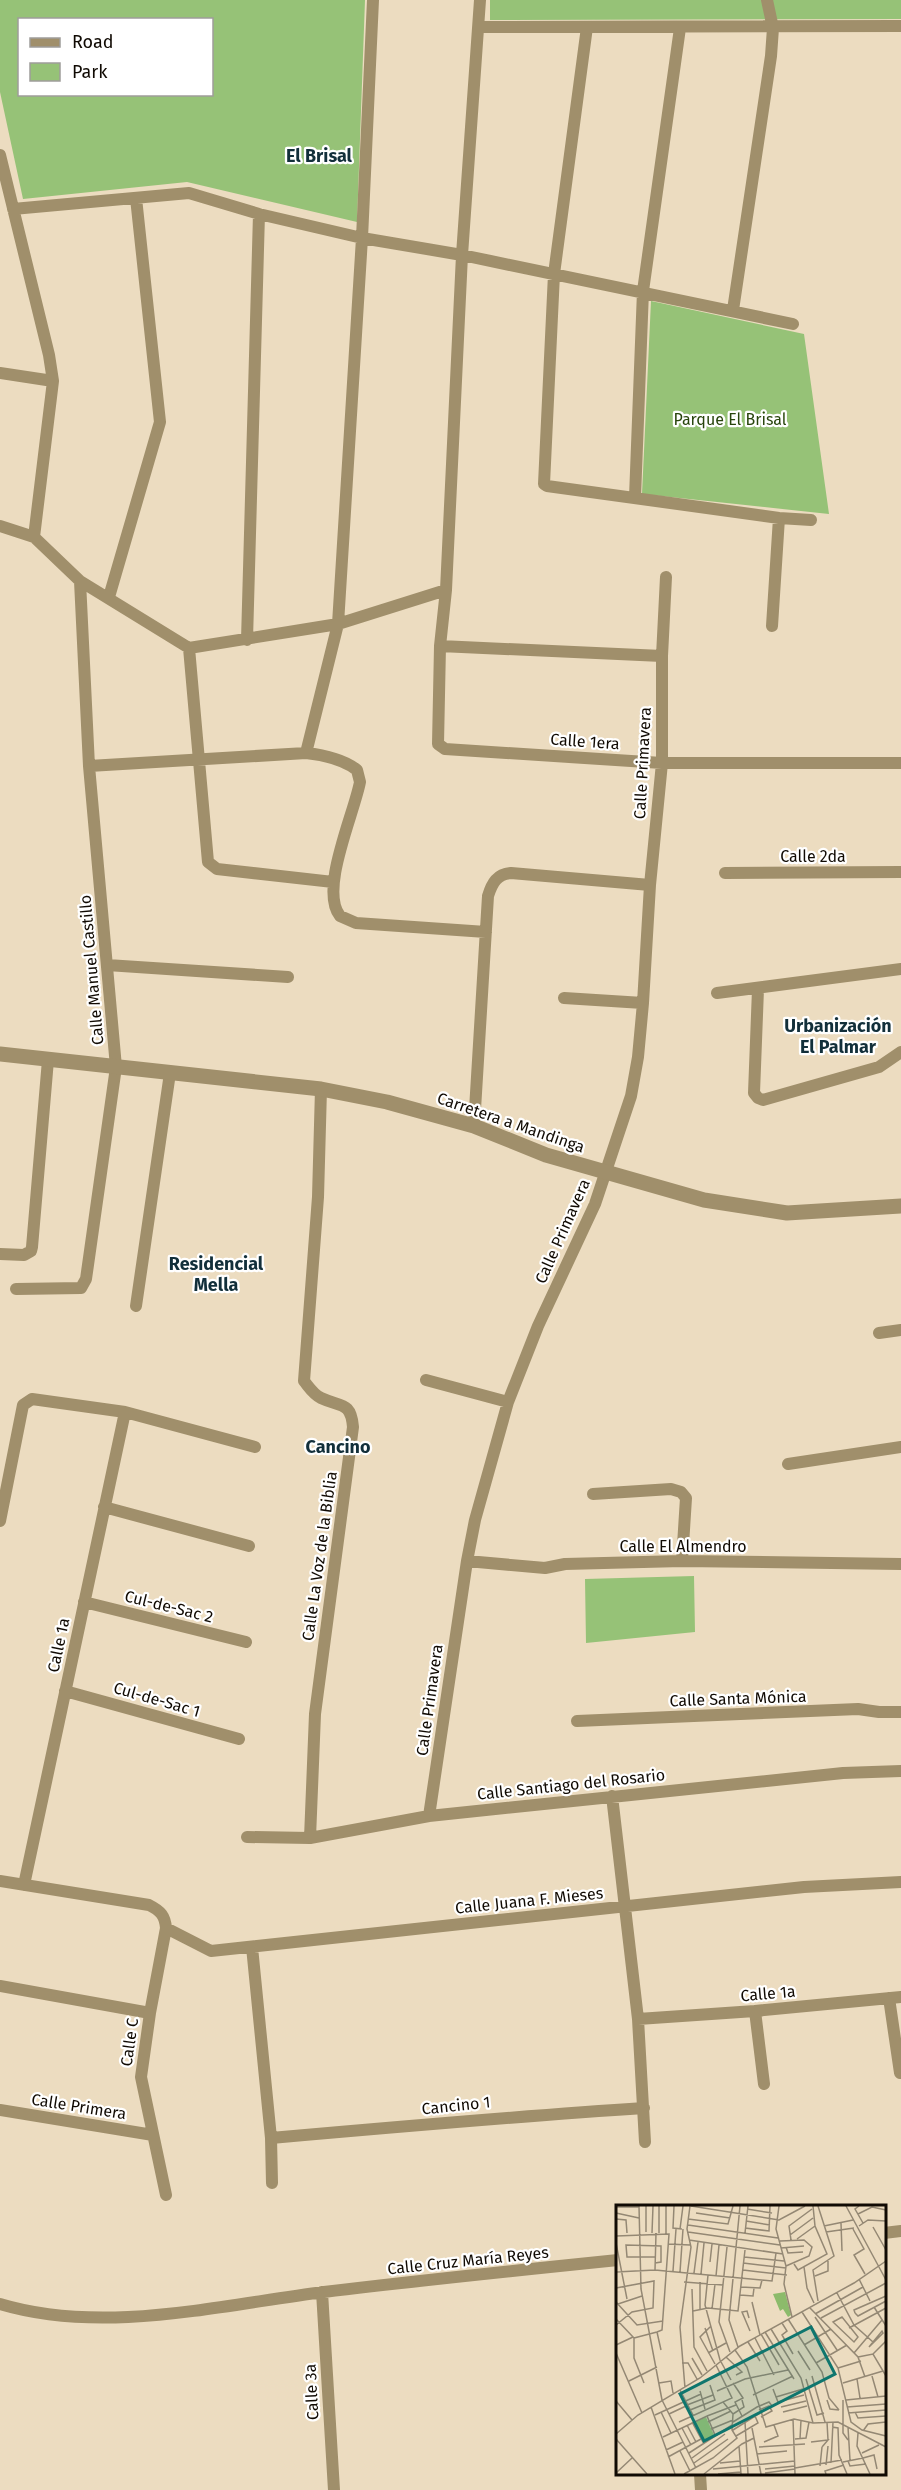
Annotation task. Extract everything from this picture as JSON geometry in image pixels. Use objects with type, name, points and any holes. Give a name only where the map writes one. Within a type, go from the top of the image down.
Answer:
[{"type":"street","points":[[306,753],[338,624],[362,238],[373,0]]},
{"type":"street","points":[[480,0],[462,255],[446,590],[440,646],[662,656]]},
{"type":"street","points":[[733,310],[771,56],[773,28],[767,0]]},
{"type":"street","points":[[478,27],[901,26]]},
{"type":"street","points":[[587,27],[554,274],[544,484],[779,518],[811,519]]},
{"type":"street","points":[[635,498],[643,291],[680,28]]},
{"type":"street","points":[[0,155],[49,355],[52,381],[34,537]]},
{"type":"street","points":[[13,209],[189,192],[259,214],[362,238],[462,255],[643,291],[793,324]]},
{"type":"street","points":[[109,597],[160,422],[136,198]]},
{"type":"street","points":[[247,640],[259,214]]},
{"type":"street","points":[[0,373],[52,381]]},
{"type":"street","points":[[772,626],[779,518]]},
{"type":"street","points":[[0,526],[34,537],[80,581],[189,648],[338,624],[446,590]]},
{"type":"street","name":"Calle Primavera","points":[[429,1816],[467,1561],[475,1520],[508,1402],[538,1326],[595,1204],[631,1096],[638,1057],[650,885],[662,763],[662,656],[666,577]]},
{"type":"street","name":"Calle Manuel Castillo","points":[[16,1290],[81,1288],[86,1279],[116,1067],[89,766],[80,581]]},
{"type":"street","name":"Calle 1era","points":[[440,646],[437,734],[438,744],[445,749],[662,763],[901,763]]},
{"type":"street","points":[[189,648],[208,862],[217,869],[333,882]]},
{"type":"street","points":[[89,766],[306,753],[324,755],[351,765],[360,775],[359,788],[333,882],[335,910],[348,922],[486,932]]},
{"type":"street","name":"Calle 2da","points":[[725,873],[901,872]]},
{"type":"street","points":[[474,1126],[490,887],[504,873],[650,885]]},
{"type":"street","points":[[107,965],[288,977]]},
{"type":"street","points":[[717,993],[901,969]]},
{"type":"street","points":[[758,989],[754,1093],[758,1098],[763,1100],[879,1067],[901,1052]]},
{"type":"street","points":[[564,998],[643,1003]]},
{"type":"street","name":"Carretera a Mandinga","points":[[0,1054],[321,1089],[387,1102],[474,1126],[546,1155],[704,1200],[787,1213],[901,1206]]},
{"type":"street","points":[[0,1254],[24,1255],[31,1251],[32,1247],[48,1060]]},
{"type":"street","points":[[136,1306],[170,1073]]},
{"type":"street","name":"Calle La Voz de la Biblia","points":[[310,1838],[315,1714],[352,1427],[352,1414],[344,1406],[320,1397],[304,1380],[318,1197],[321,1089]]},
{"type":"street","points":[[879,1333],[901,1330]]},
{"type":"street","points":[[426,1380],[508,1402]]},
{"type":"street","points":[[0,1521],[23,1405],[32,1399],[125,1412],[255,1447]]},
{"type":"street","name":"Calle 1a","points":[[24,1885],[125,1412]]},
{"type":"street","points":[[788,1464],[901,1447]]},
{"type":"street","points":[[593,1494],[671,1489],[681,1492],[686,1498],[682,1561]]},
{"type":"street","points":[[104,1507],[249,1546]]},
{"type":"street","name":"Calle El Almendro","points":[[467,1561],[545,1568],[565,1564],[682,1561],[901,1564]]},
{"type":"street","name":"Cul-de-Sac 2","points":[[84,1602],[246,1642]]},
{"type":"street","name":"Cul-de-Sac 1","points":[[65,1691],[239,1739]]},
{"type":"street","name":"Calle Santa Mónica","points":[[577,1721],[858,1709],[879,1713],[901,1712]]},
{"type":"street","name":"Calle Santiago del Rosario","points":[[247,1837],[310,1838],[429,1816],[843,1773],[901,1771]]},
{"type":"street","points":[[612,1796],[638,2019],[645,2142]]},
{"type":"street","points":[[0,1881],[150,1905],[165,1918],[166,1928]]},
{"type":"street","name":"Calle Juana F. Mieses","points":[[166,1928],[211,1951],[804,1887],[901,1882]]},
{"type":"street","name":"Calle C","points":[[166,1928],[141,2077],[166,2195]]},
{"type":"street","points":[[252,1947],[271,2138],[272,2184]]},
{"type":"street","points":[[0,1986],[150,2013]]},
{"type":"street","points":[[895,1997],[900,2073]]},
{"type":"street","name":"Calle 1a","points":[[638,2019],[755,2011],[895,1997]]},
{"type":"street","points":[[755,2011],[764,2084]]},
{"type":"street","name":"Cancino 1","points":[[271,2138],[447,2124],[514,2116],[644,2108]]},
{"type":"street","name":"Calle Primera","points":[[0,2110],[153,2135]]},
{"type":"street","points":[[886,2233],[901,2231]]},
{"type":"street","name":"Calle Cruz María Reyes","points":[[0,2304],[25,2311],[67,2317],[136,2315],[199,2310],[322,2292],[616,2260]]},
{"type":"street","name":"Calle 3a","points":[[322,2292],[334,2490]]},
{"type":"street","points":[[700,2475],[701,2490]]},
{"type":"green space","points":[[0,0],[365,0],[357,222],[187,182],[23,199],[0,92]]},
{"type":"green space","points":[[490,0],[901,0],[901,19],[490,20]]},
{"type":"green space","name":"Parque El Brisal","points":[[651,301],[804,334],[829,514],[642,494]]},
{"type":"green space","points":[[694,1576],[695,1632],[586,1643],[585,1579]]},
{"type":"district","name":"El Brisal","points":[[319,156]]},
{"type":"district","name":"Urbanización El Palmar","points":[[838,1036]]},
{"type":"district","name":"Residencial Mella","points":[[216,1274]]},
{"type":"district","name":"Cancino","points":[[338,1447]]}]
